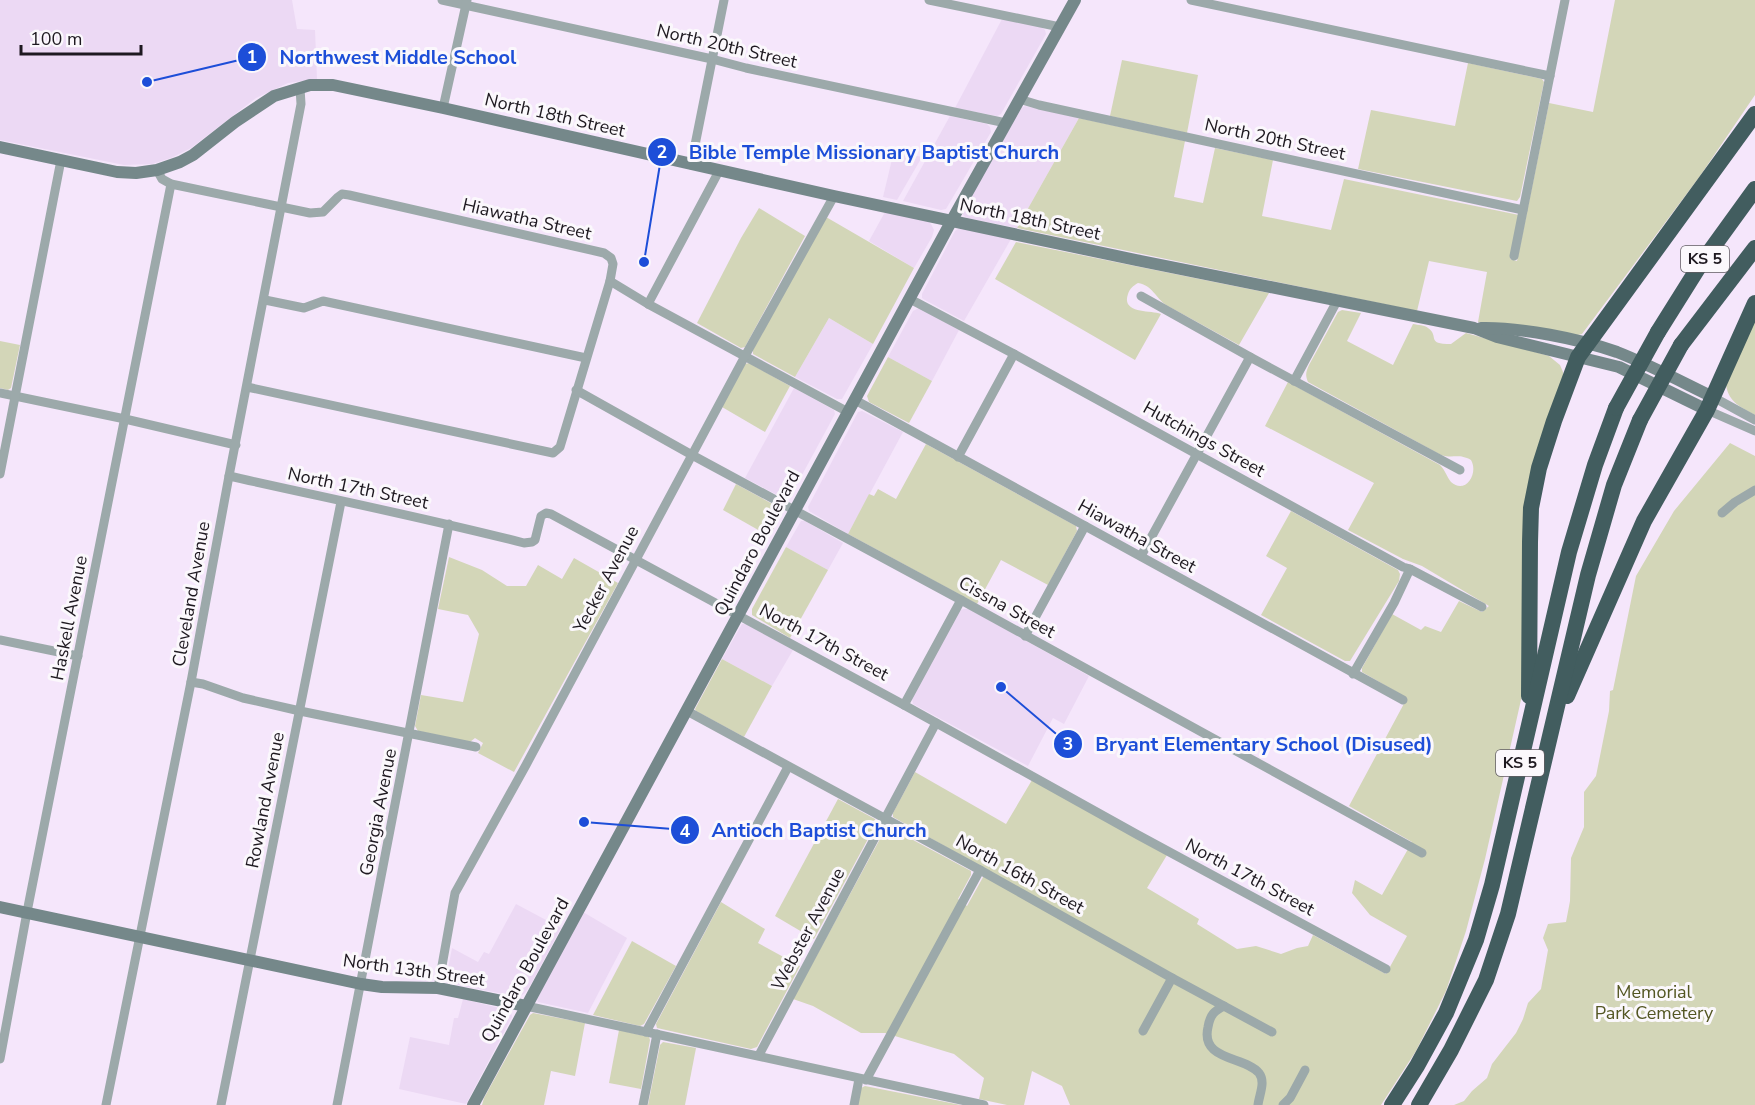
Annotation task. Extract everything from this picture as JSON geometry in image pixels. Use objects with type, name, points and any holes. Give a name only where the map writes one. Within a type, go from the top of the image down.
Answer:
[{"type":"highway","points":[[1528,731],[1532,508],[1542,458],[1554,421],[1582,350],[1755,114]]},
{"type":"highway","points":[[1738,213],[1755,183]]},
{"type":"highway","name":"KS 5","points":[[1392,1105],[1417,1066],[1446,1013],[1476,940],[1492,885],[1569,552],[1595,465],[1616,408],[1659,332],[1701,265],[1755,189]]},
{"type":"highway","name":"KS 5","points":[[1419,1105],[1451,1050],[1486,980],[1508,914],[1588,575],[1614,485],[1640,420],[1681,345],[1755,248]]},
{"type":"highway","points":[[1550,735],[1644,521],[1710,403],[1755,303]]},
{"type":"main road","name":"Quindaro Boulevard","points":[[473,1105],[952,220],[1076,0]]},
{"type":"main road","name":"North 18th Street","points":[[0,147],[117,172],[157,170],[193,155],[235,122],[274,96],[310,86],[333,85],[691,165],[1127,258],[1474,328],[1500,327],[1582,350],[1617,352],[1710,403]]},
{"type":"main road","name":"North 13th Street","points":[[0,907],[362,984],[382,987],[438,988],[526,1006]]},
{"type":"street","name":"North 20th Street","points":[[442,0],[466,2],[746,68],[1006,123]]},
{"type":"street","points":[[691,165],[724,0]]},
{"type":"street","points":[[929,0],[1060,27]]},
{"type":"street","points":[[1191,0],[1550,76]]},
{"type":"street","points":[[1514,256],[1565,0]]},
{"type":"street","points":[[443,108],[466,2]]},
{"type":"street","name":"Cleveland Avenue","points":[[106,1105],[192,682],[229,476],[265,300],[302,104],[300,88]]},
{"type":"street","name":"North 20th Street","points":[[1019,99],[1523,210]]},
{"type":"street","points":[[0,474],[61,160]]},
{"type":"street","points":[[157,170],[162,179],[171,184]]},
{"type":"street","points":[[648,304],[719,171]]},
{"type":"street","name":"Hiawatha Street","points":[[171,184],[310,213],[323,212],[342,195],[360,197],[604,253],[611,258],[613,264],[610,281]]},
{"type":"street","name":"Haskell Avenue","points":[[0,1059],[171,184]]},
{"type":"street","name":"Yecker Avenue","points":[[438,988],[455,893],[834,196]]},
{"type":"street","points":[[247,387],[553,453],[560,447],[610,281],[648,304],[848,412]]},
{"type":"street","points":[[1141,296],[1460,470]]},
{"type":"street","name":"Hutchings Street","points":[[910,299],[1403,567],[1482,607]]},
{"type":"street","points":[[265,300],[304,308],[323,301],[586,358]]},
{"type":"street","points":[[1294,381],[1337,301]]},
{"type":"street","points":[[958,457],[1014,354]]},
{"type":"street","points":[[1141,556],[1250,357]]},
{"type":"street","name":"Cissna Street","points":[[576,390],[1422,853]]},
{"type":"street","points":[[0,393],[236,445]]},
{"type":"street","name":"Hiawatha Street","points":[[855,400],[1403,700]]},
{"type":"street","name":"North 18th Street","points":[[1710,403],[1755,420]]},
{"type":"street","name":"North 18th Street","points":[[1710,403],[1755,431]]},
{"type":"street","name":"North 17th Street","points":[[229,476],[449,524],[524,543],[535,540],[541,516],[546,513],[636,559],[1386,969]]},
{"type":"street","points":[[1722,513],[1755,490]]},
{"type":"street","name":"Rowland Avenue","points":[[221,1105],[341,502]]},
{"type":"street","name":"Georgia Avenue","points":[[338,1105],[449,524]]},
{"type":"street","points":[[1026,636],[1085,526]]},
{"type":"street","points":[[1353,674],[1394,603],[1410,569]]},
{"type":"street","points":[[904,705],[961,600]]},
{"type":"street","points":[[0,640],[78,656]]},
{"type":"street","points":[[192,682],[243,698],[476,747]]},
{"type":"street","name":"North 16th Street","points":[[687,711],[1272,1032]]},
{"type":"street","name":"Webster Avenue","points":[[759,1055],[936,723]]},
{"type":"street","points":[[646,1032],[788,767]]},
{"type":"street","points":[[854,1105],[862,1079],[980,870]]},
{"type":"street","points":[[1143,1031],[1172,978]]},
{"type":"street","name":"North 13th Street","points":[[526,1006],[984,1105]]},
{"type":"street","points":[[1224,1006],[1212,1013],[1207,1032],[1209,1041],[1219,1053],[1258,1072],[1262,1083],[1258,1105]]},
{"type":"street","points":[[643,1105],[657,1034]]},
{"type":"street","points":[[1283,1105],[1290,1098],[1305,1070]]},
{"type":"shaded area","points":[[0,0],[292,0],[297,29],[315,30],[317,79],[288,83],[256,98],[191,148],[152,164],[124,165],[0,140]]},
{"type":"shaded area","points":[[1002,19],[1041,27],[1046,34],[1001,114],[997,116],[955,108]]},
{"type":"shaded area","points":[[1025,106],[1079,118],[1017,228],[967,218],[962,213],[1021,108]]},
{"type":"shaded area","points":[[950,116],[987,124],[991,132],[946,209],[941,210],[903,201]]},
{"type":"shaded area","points":[[894,151],[922,157],[897,200],[883,197]]},
{"type":"shaded area","points":[[885,212],[928,221],[931,224],[934,230],[932,237],[914,268],[869,241]]},
{"type":"shaded area","points":[[961,227],[1011,239],[964,321],[922,298],[955,231]]},
{"type":"shaded area","points":[[919,308],[959,330],[932,381],[888,357],[913,311]]},
{"type":"shaded area","points":[[829,318],[873,344],[842,399],[837,399],[795,377]]},
{"type":"shaded area","points":[[794,388],[834,410],[835,414],[789,499],[785,499],[745,478]]},
{"type":"shaded area","points":[[862,411],[903,432],[848,534],[809,511],[808,507],[858,412]]},
{"type":"shaded area","points":[[801,521],[805,521],[843,543],[828,570],[786,547]]},
{"type":"shaded area","points":[[969,609],[1089,676],[1064,724],[1053,718],[1028,766],[913,704],[912,698],[960,610]]},
{"type":"shaded area","points":[[742,624],[747,624],[793,650],[772,686],[722,659]]},
{"type":"shaded area","points":[[516,904],[561,928],[525,993],[521,996],[514,996],[448,983],[446,979],[452,948],[478,962],[484,952],[489,954]]},
{"type":"shaded area","points":[[583,912],[627,938],[588,1013],[538,1002],[537,999]]},
{"type":"shaded area","points":[[463,999],[507,1010],[511,1012],[512,1017],[466,1104],[399,1089],[410,1037],[449,1045],[454,1018],[458,1018]]},
{"type":"green space","points":[[1615,0],[1755,0],[1755,95],[1700,176],[1582,334],[1573,336],[1478,322],[1487,272],[1429,261],[1417,311],[1017,228],[1079,118],[1185,141],[1174,197],[1203,203],[1215,148],[1273,160],[1262,216],[1331,230],[1344,179],[1519,215],[1510,259],[1517,261],[1549,103],[1593,112]]},
{"type":"green space","points":[[1122,60],[1198,75],[1187,133],[1110,116]]},
{"type":"green space","points":[[1468,63],[1542,79],[1544,82],[1520,197],[1517,201],[1358,169],[1371,110],[1455,126]]},
{"type":"green space","points":[[759,208],[805,236],[745,347],[741,348],[697,323]]},
{"type":"green space","points":[[826,217],[914,268],[873,344],[829,318],[795,377],[753,354],[753,350]]},
{"type":"green space","points":[[1016,242],[1269,293],[1239,345],[1166,305],[1150,289],[1138,283],[1129,292],[1127,300],[1129,305],[1138,310],[1161,314],[1135,360],[995,279]]},
{"type":"green space","points":[[1342,310],[1361,313],[1347,341],[1393,365],[1413,324],[1427,327],[1438,343],[1451,344],[1466,333],[1549,356],[1560,365],[1563,372],[1563,379],[1540,445],[1523,691],[1485,859],[1466,931],[1446,991],[1416,1051],[1381,1105],[1070,1105],[1062,1086],[1032,1071],[1024,1105],[1007,1105],[979,1099],[984,1078],[954,1054],[885,1033],[861,1033],[813,1006],[793,999],[887,826],[971,871],[958,899],[967,906],[987,870],[893,817],[915,772],[1006,824],[1032,780],[1167,855],[1147,888],[1199,919],[1197,924],[1237,949],[1256,946],[1281,954],[1308,946],[1313,935],[1386,974],[1407,936],[1370,915],[1352,893],[1355,880],[1382,895],[1412,842],[1349,806],[1407,698],[1362,672],[1362,668],[1392,614],[1421,630],[1425,626],[1441,632],[1459,601],[1482,612],[1489,606],[1422,566],[1403,559],[1348,530],[1374,483],[1265,426],[1288,382],[1440,465],[1451,482],[1456,485],[1466,484],[1472,477],[1471,460],[1441,455],[1308,382],[1306,373],[1309,365],[1338,312]]},
{"type":"green space","points":[[1755,319],[1755,415],[1740,407],[1733,400],[1726,385]]},
{"type":"green space","points":[[0,341],[20,345],[11,388],[8,390],[0,388]]},
{"type":"green space","points":[[888,357],[932,381],[909,423],[869,402],[867,396]]},
{"type":"green space","points":[[749,363],[790,386],[765,432],[722,407],[745,364]]},
{"type":"green space","name":"Memorial Park Cemetery","points":[[1730,443],[1755,456],[1755,1105],[1454,1105],[1464,1101],[1487,1078],[1492,1064],[1516,1033],[1528,1003],[1541,989],[1548,950],[1543,938],[1548,924],[1566,922],[1570,901],[1571,858],[1584,827],[1584,792],[1596,776],[1609,711],[1610,691],[1613,690],[1636,576],[1674,511]]},
{"type":"green space","points":[[926,444],[1076,526],[1077,531],[1048,585],[1001,560],[977,604],[848,534],[869,494],[874,496],[878,489],[896,499]]},
{"type":"green space","points":[[736,484],[780,508],[781,516],[769,536],[723,510]]},
{"type":"green space","points":[[1291,511],[1398,570],[1400,574],[1399,581],[1350,661],[1345,661],[1261,615],[1287,568],[1266,556]]},
{"type":"green space","points":[[786,547],[828,570],[790,638],[752,615],[752,609]]},
{"type":"green space","points":[[449,557],[482,570],[507,586],[526,586],[538,565],[562,579],[574,558],[618,583],[514,772],[478,753],[483,743],[475,738],[470,742],[418,731],[415,726],[421,695],[463,702],[479,634],[468,615],[438,609]]},
{"type":"green space","points":[[722,659],[772,686],[744,737],[695,709]]},
{"type":"green space","points":[[838,799],[875,819],[876,824],[814,939],[775,916]]},
{"type":"green space","points":[[721,902],[765,929],[758,943],[800,966],[757,1047],[751,1049],[657,1028],[656,1024]]},
{"type":"green space","points":[[632,941],[676,966],[644,1024],[640,1026],[593,1015]]},
{"type":"green space","points":[[533,1013],[585,1023],[575,1076],[551,1071],[544,1105],[482,1105],[530,1015]]},
{"type":"green space","points":[[619,1030],[649,1037],[641,1089],[609,1083]]},
{"type":"green space","points":[[663,1042],[696,1048],[685,1105],[648,1105],[660,1045]]},
{"type":"green space","points":[[865,1086],[961,1105],[858,1105],[861,1088]]},
{"type":"place","name":"Northwest Middle School","points":[[147,82]]},
{"type":"place","name":"Bible Temple Missionary Baptist Church","points":[[644,262]]},
{"type":"place","name":"Bryant Elementary School (Disused)","points":[[1001,687]]},
{"type":"place","name":"Antioch Baptist Church","points":[[584,822]]}]
